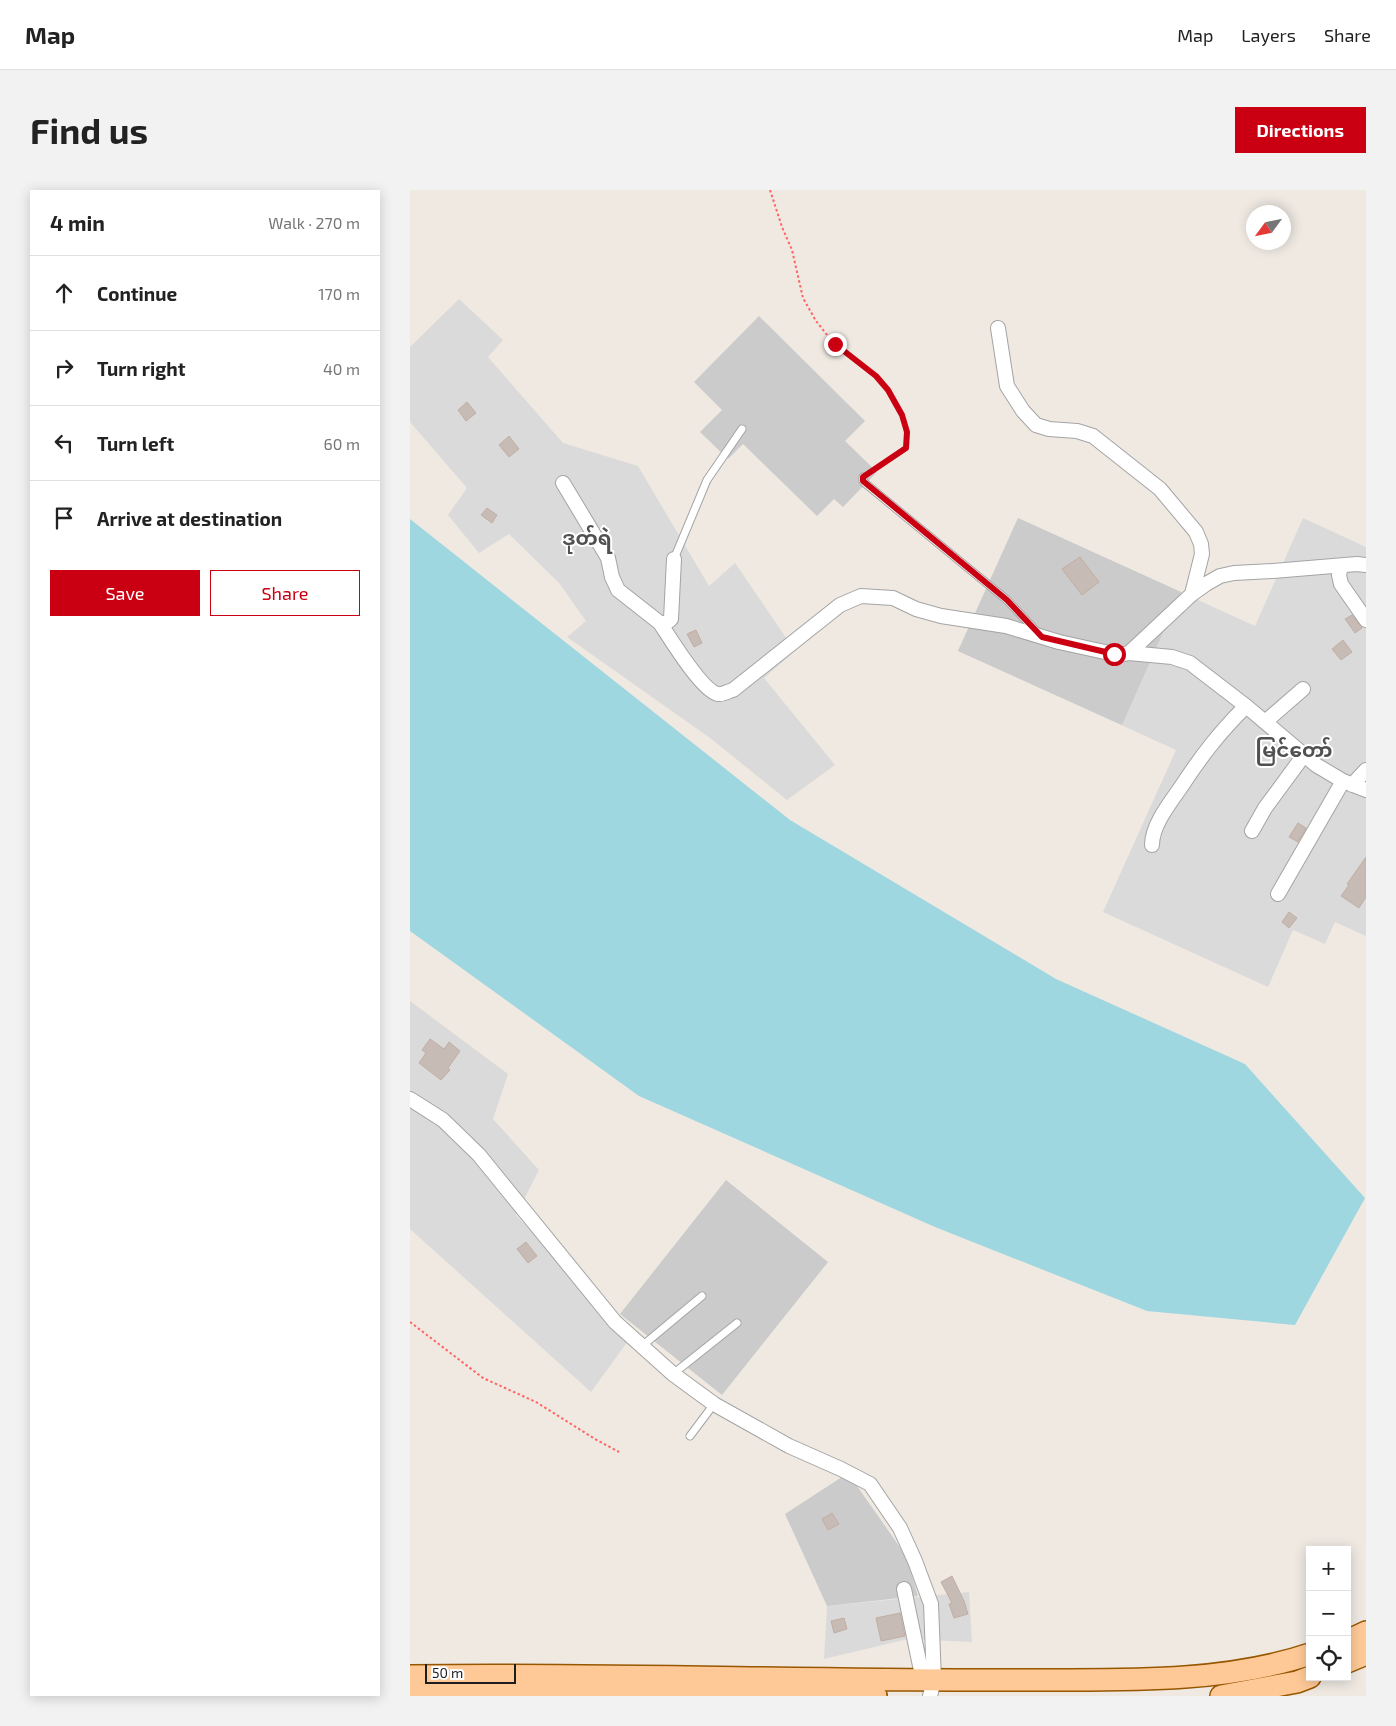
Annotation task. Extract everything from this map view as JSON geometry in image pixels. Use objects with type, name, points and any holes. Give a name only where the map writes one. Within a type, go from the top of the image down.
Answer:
[{"type":"main road","points":[[1351,1639],[1366,1632]]},
{"type":"main road","points":[[1351,1660],[1366,1654]]},
{"type":"main road","points":[[410,1676],[501,1675],[929,1685],[1206,1676],[1287,1662],[1306,1655]]},
{"type":"main road","points":[[1221,1696],[1297,1682],[1306,1679]]},
{"type":"main road","points":[[410,1693],[876,1696]]},
{"type":"street","points":[[998,328],[1006,386],[1023,411],[1036,425],[1049,429],[1077,431],[1093,436],[1160,489],[1196,532],[1201,544],[1202,554],[1192,594]]},
{"type":"street","points":[[563,483],[608,558],[612,577],[618,590],[660,623],[695,673],[713,692],[720,694],[733,690],[840,605],[861,596],[892,598],[916,609],[941,616],[1006,626],[1042,637],[1114,654],[1129,653],[1172,656],[1190,663],[1266,722],[1316,765],[1347,783],[1366,790]]},
{"type":"street","points":[[660,623],[663,624],[671,619],[674,559]]},
{"type":"street","points":[[1129,653],[1192,594],[1220,576],[1234,573],[1357,564],[1366,565]]},
{"type":"street","points":[[1341,566],[1339,575],[1341,584],[1366,620]]},
{"type":"street","points":[[1266,722],[1304,689]]},
{"type":"street","points":[[1152,845],[1152,838],[1165,809],[1218,734],[1246,706]]},
{"type":"street","points":[[1252,831],[1265,808],[1304,755]]},
{"type":"street","points":[[1278,894],[1347,783],[1366,770]]},
{"type":"street","points":[[410,1099],[443,1120],[479,1155],[615,1322],[673,1374],[714,1404],[790,1446],[870,1484],[900,1528],[931,1604],[929,1685]]},
{"type":"street","points":[[904,1589],[929,1685]]},
{"type":"lane","points":[[674,559],[708,480],[742,430]]},
{"type":"lane","points":[[863,477],[863,481],[866,484],[1007,600],[1042,637]]},
{"type":"lane","points":[[642,1347],[702,1296]]},
{"type":"lane","points":[[673,1374],[737,1323]]},
{"type":"lane","points":[[690,1436],[714,1404]]},
{"type":"path","points":[[770,190],[792,250],[803,298],[816,321],[835,344],[876,376],[888,390],[902,415],[907,432],[906,448],[863,477]]},
{"type":"path","points":[[410,1322],[483,1378],[536,1402],[595,1440],[619,1452]]},
{"type":"shaded area","points":[[459,299],[503,340],[488,357],[563,443],[638,466],[709,586],[735,563],[795,651],[764,678],[835,765],[787,800],[710,738],[567,637],[586,621],[559,583],[509,534],[479,553],[448,515],[467,488],[410,422],[410,347]]},
{"type":"shaded area","points":[[759,316],[865,421],[845,441],[877,472],[843,507],[834,499],[817,516],[743,444],[728,459],[700,432],[722,410],[694,382]]},
{"type":"shaded area","points":[[1018,518],[1255,626],[1303,518],[1366,547],[1366,936],[1335,922],[1325,944],[1293,930],[1268,987],[1103,912],[1176,750],[958,651]]},
{"type":"shaded area","points":[[1018,518],[1181,592],[1122,725],[958,651]]},
{"type":"shaded area","points":[[410,1001],[508,1074],[493,1119],[539,1170],[516,1215],[631,1337],[591,1392],[410,1229]]},
{"type":"shaded area","points":[[726,1180],[828,1262],[722,1395],[620,1314]]},
{"type":"shaded area","points":[[848,1473],[906,1556],[918,1596],[827,1606],[785,1514]]},
{"type":"shaded area","points":[[969,1592],[972,1642],[908,1639],[824,1659],[827,1606]]},
{"type":"water","points":[[410,519],[790,820],[1056,979],[1245,1064],[1365,1198],[1295,1325],[1147,1311],[935,1227],[639,1096],[410,931]]},
{"type":"building","points":[[467,402],[476,413],[466,421],[458,410]]},
{"type":"building","points":[[509,436],[519,449],[509,457],[499,445]]},
{"type":"building","points":[[487,508],[497,515],[492,523],[481,515]]},
{"type":"building","points":[[1080,557],[1099,582],[1082,595],[1062,569]]},
{"type":"building","points":[[1352,615],[1362,628],[1355,633],[1345,619]]},
{"type":"building","points":[[696,630],[702,643],[694,647],[687,634]]},
{"type":"building","points":[[1343,640],[1352,652],[1341,660],[1332,649]]},
{"type":"building","points":[[1298,823],[1306,828],[1298,842],[1289,837]]},
{"type":"building","points":[[1366,857],[1366,897],[1359,908],[1341,896]]},
{"type":"building","points":[[1289,912],[1297,918],[1289,928],[1282,922]]},
{"type":"building","points":[[430,1039],[444,1049],[449,1042],[460,1051],[448,1068],[450,1070],[441,1080],[419,1063],[426,1053],[422,1050]]},
{"type":"building","points":[[526,1242],[537,1256],[528,1263],[517,1249]]},
{"type":"building","points":[[832,1513],[839,1524],[828,1530],[822,1519]]},
{"type":"building","points":[[952,1576],[968,1614],[954,1618],[949,1604],[952,1603],[941,1582]]},
{"type":"building","points":[[900,1613],[905,1636],[881,1641],[876,1618]]},
{"type":"building","points":[[844,1618],[847,1629],[834,1633],[831,1621]]},
{"type":"district","name":"ဒုတ်ရဲ","points":[[587,538]]},
{"type":"district","name":"မြင်တော်","points":[[1294,750]]},
{"type":"route","points":[[835,344],[863,368],[876,376],[888,390],[902,415],[907,432],[906,448],[863,477],[863,481],[1007,600],[1042,637],[1114,654]]}]
